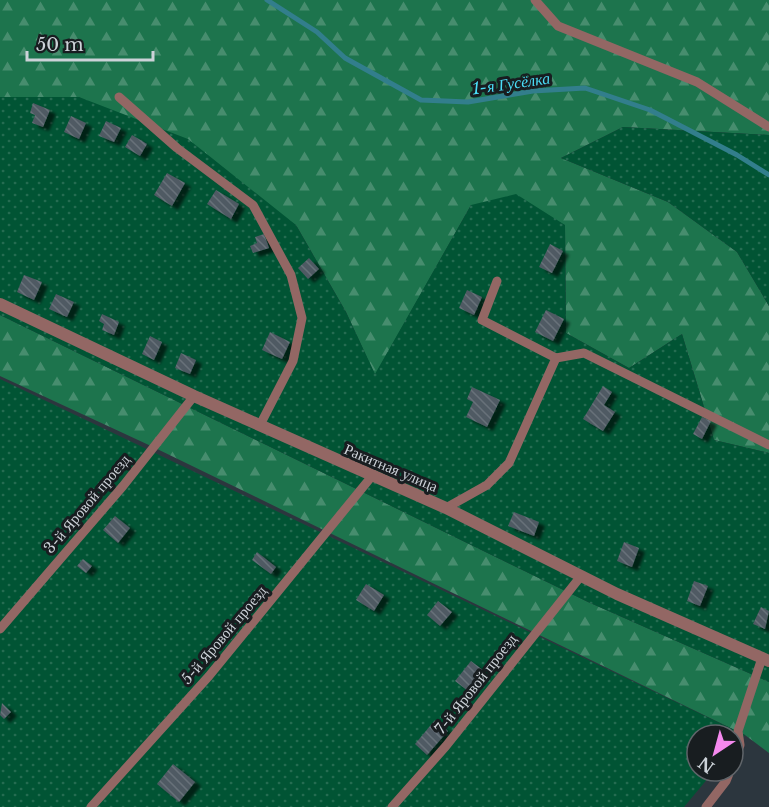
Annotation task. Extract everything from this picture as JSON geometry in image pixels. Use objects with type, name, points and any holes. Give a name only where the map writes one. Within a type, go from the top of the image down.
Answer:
[{"type":"street","name":"Ракитная улица","points":[[0,304],[194,396],[446,508],[581,576],[765,659]]},
{"type":"lane","points":[[535,0],[558,26],[697,82],[769,127]]},
{"type":"lane","points":[[118,97],[177,148],[253,205],[291,275],[302,318],[293,361],[260,425]]},
{"type":"lane","points":[[496,281],[482,320],[556,358],[584,353],[769,445]]},
{"type":"lane","points":[[446,508],[487,485],[509,463],[556,358]]},
{"type":"lane","name":"3-й Яровой проезд","points":[[0,629],[123,486],[194,396]]},
{"type":"lane","name":"5-й Яровой проезд","points":[[91,807],[209,676],[372,476]]},
{"type":"lane","name":"7-й Яровой проезд","points":[[392,807],[446,746],[581,576]]},
{"type":"lane","points":[[741,723],[765,659]]},
{"type":"lane","points":[[706,807],[724,783]]},
{"type":"green space","points":[[0,0],[769,0],[769,135],[623,127],[561,158],[668,202],[737,252],[769,306],[769,453],[714,440],[682,334],[629,368],[566,333],[565,225],[471,205],[375,375],[346,312],[296,225],[79,97],[0,97]]},
{"type":"green space","points":[[0,97],[79,97],[188,139],[296,225],[346,312],[375,374],[471,205],[516,194],[565,225],[566,333],[629,368],[682,334],[714,440],[769,453],[769,682],[588,602],[0,315]]},
{"type":"green space","points":[[623,127],[769,135],[769,306],[737,252],[668,202],[561,158]]},
{"type":"green space","points":[[0,315],[588,602],[769,682],[769,753],[745,735],[745,723],[720,723],[151,446],[0,376]]},
{"type":"green space","points":[[0,379],[720,723],[685,723],[685,783],[704,783],[684,807],[0,807]]},
{"type":"building","points":[[33,103],[50,110],[43,127],[32,123],[35,115],[30,113]]},
{"type":"building","points":[[71,116],[86,123],[79,139],[64,132]]},
{"type":"building","points":[[106,121],[121,128],[114,142],[99,136]]},
{"type":"building","points":[[132,135],[147,144],[140,156],[125,147]]},
{"type":"building","points":[[167,173],[185,183],[172,206],[154,195]]},
{"type":"building","points":[[216,190],[239,204],[231,219],[207,204]]},
{"type":"building","points":[[264,234],[269,248],[253,253],[250,246],[257,243],[255,237]]},
{"type":"building","points":[[550,244],[563,251],[552,273],[539,267]]},
{"type":"building","points":[[309,258],[319,269],[308,279],[298,268]]},
{"type":"building","points":[[24,275],[42,282],[34,300],[17,292]]},
{"type":"building","points":[[467,290],[482,297],[474,315],[459,308]]},
{"type":"building","points":[[56,294],[74,302],[67,317],[49,309]]},
{"type":"building","points":[[546,310],[564,319],[553,341],[535,332]]},
{"type":"building","points":[[102,314],[119,322],[114,335],[102,330],[104,324],[99,321]]},
{"type":"building","points":[[270,332],[290,342],[282,359],[262,350]]},
{"type":"building","points":[[150,336],[162,342],[154,360],[142,354]]},
{"type":"building","points":[[181,353],[196,360],[190,374],[175,368]]},
{"type":"building","points":[[603,386],[612,392],[604,405],[615,412],[603,431],[583,419]]},
{"type":"building","points":[[472,387],[500,400],[487,427],[466,417],[473,402],[467,399]]},
{"type":"building","points":[[702,417],[711,421],[702,439],[693,434]]},
{"type":"building","points":[[514,512],[539,522],[534,536],[508,526]]},
{"type":"building","points":[[115,516],[130,528],[118,543],[103,530]]},
{"type":"building","points":[[624,542],[639,548],[632,567],[617,561]]},
{"type":"building","points":[[257,552],[276,567],[271,574],[252,560]]},
{"type":"building","points":[[83,559],[92,566],[86,573],[77,566]]},
{"type":"building","points":[[694,581],[708,586],[700,606],[687,601]]},
{"type":"building","points":[[366,584],[384,595],[374,611],[356,600]]},
{"type":"building","points":[[438,601],[452,612],[440,626],[427,615]]},
{"type":"building","points":[[761,607],[769,611],[765,629],[753,624]]},
{"type":"building","points":[[471,661],[484,671],[468,691],[455,681]]},
{"type":"building","points":[[2,703],[11,712],[4,719],[0,715]]},
{"type":"building","points":[[435,720],[448,731],[427,755],[415,744]]},
{"type":"building","points":[[173,764],[195,782],[179,802],[157,784]]},
{"type":"waterway","name":"1-я Гусёлка","points":[[267,0],[317,32],[345,58],[421,100],[468,102],[533,91],[585,88],[650,110],[737,155],[769,175]]}]
